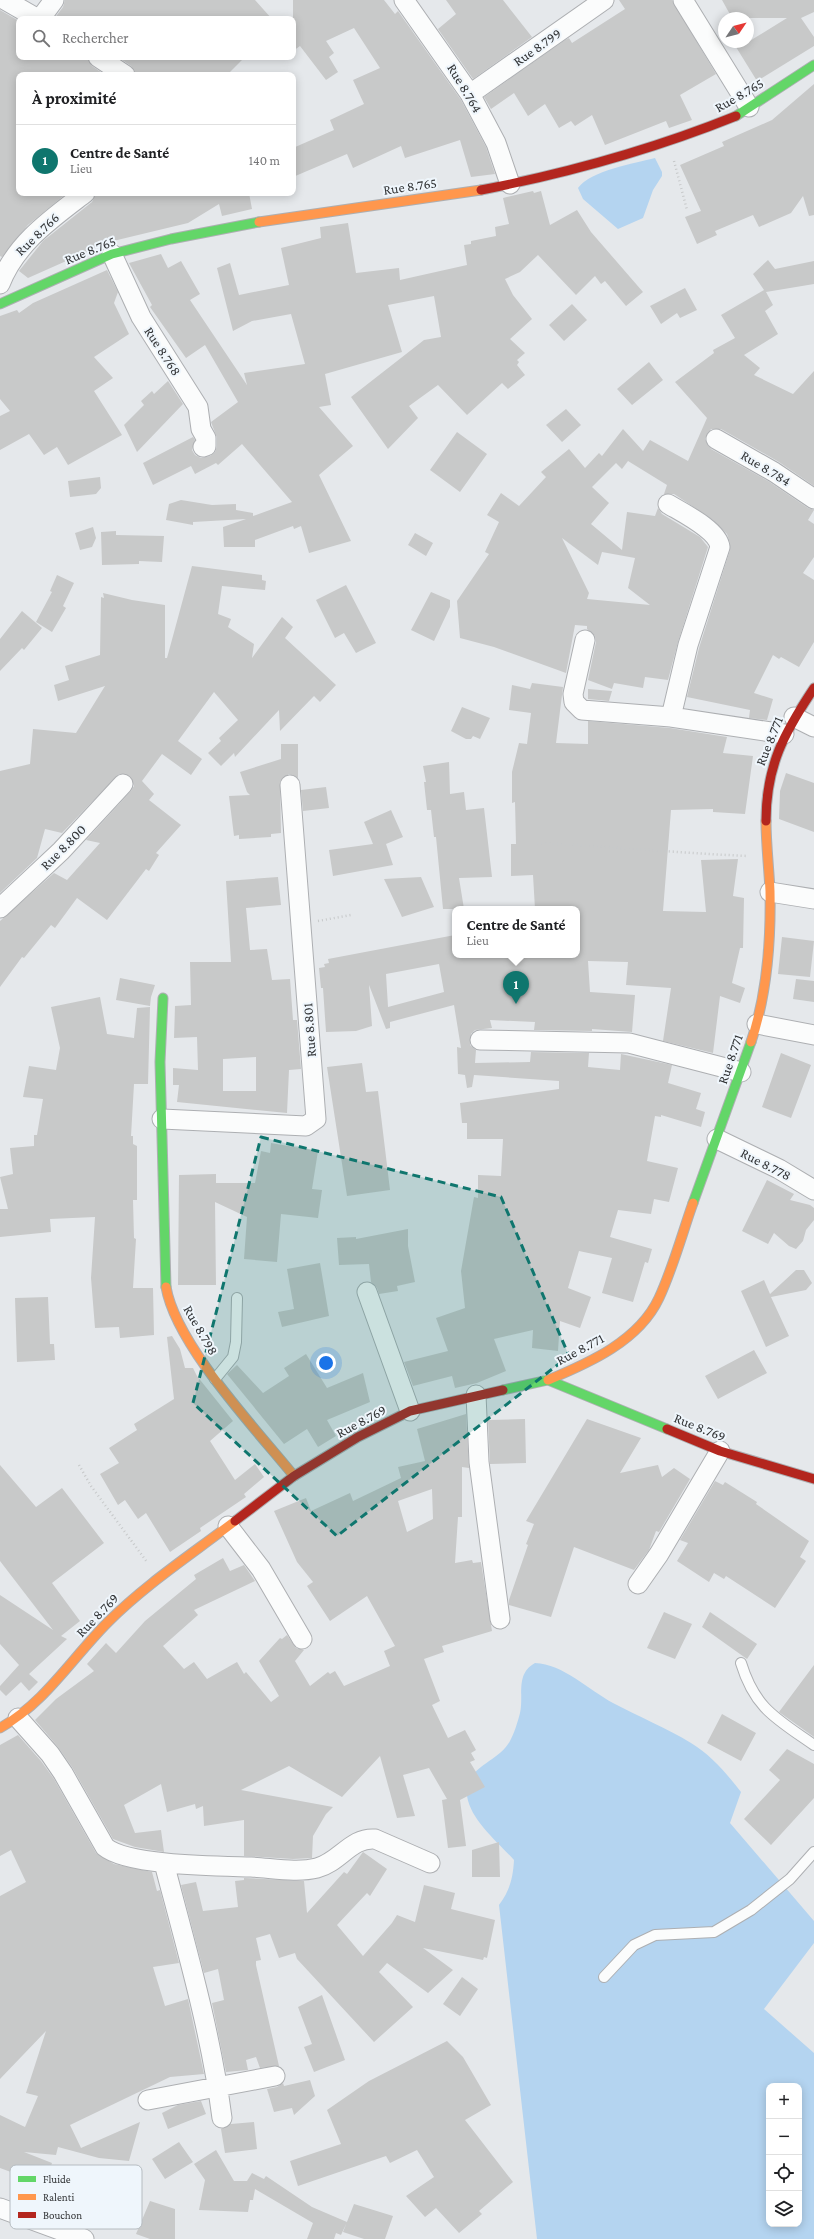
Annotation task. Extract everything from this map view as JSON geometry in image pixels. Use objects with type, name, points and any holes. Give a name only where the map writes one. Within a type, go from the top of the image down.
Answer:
[{"type":"street","points":[[5,0],[34,16]]},
{"type":"street","points":[[41,16],[54,0]]},
{"type":"street","name":"Rue 8.764","points":[[404,0],[470,94],[496,143],[510,184]]},
{"type":"street","name":"Rue 8.799","points":[[470,94],[604,0]]},
{"type":"street","points":[[683,0],[749,106]]},
{"type":"street","points":[[102,60],[120,72]]},
{"type":"street","name":"Rue 8.765","points":[[0,304],[112,254],[171,239],[276,219],[510,184],[624,156],[721,123],[814,65]]},
{"type":"street","name":"Rue 8.766","points":[[0,284],[13,257],[22,246],[51,219],[81,196]]},
{"type":"street","name":"Rue 8.768","points":[[112,254],[141,316],[198,407],[201,429],[206,438],[206,446],[203,447]]},
{"type":"street","name":"Rue 8.784","points":[[716,439],[774,472],[814,499]]},
{"type":"street","points":[[668,504],[713,533],[719,540],[720,547],[688,645],[671,717]]},
{"type":"street","points":[[585,640],[573,694],[574,702],[582,710],[591,712],[640,713],[784,734]]},
{"type":"street","name":"Rue 8.771","points":[[548,1380],[584,1365],[608,1352],[646,1319],[659,1299],[757,1024],[766,980],[770,892],[765,819],[768,783],[775,757],[784,734],[814,688]]},
{"type":"street","points":[[794,717],[814,727]]},
{"type":"street","name":"Rue 8.800","points":[[0,908],[61,851],[123,784]]},
{"type":"street","name":"Rue 8.801","points":[[162,1119],[306,1126],[316,1119],[290,785]]},
{"type":"street","points":[[770,892],[814,899]]},
{"type":"street","name":"Rue 8.798","points":[[163,998],[160,1062],[166,1289],[178,1323],[215,1379],[294,1476]]},
{"type":"street","points":[[757,1024],[814,1035]]},
{"type":"street","points":[[480,1040],[629,1043],[741,1072]]},
{"type":"street","name":"Rue 8.778","points":[[717,1139],[779,1170],[814,1190]]},
{"type":"street","points":[[367,1292],[410,1411]]},
{"type":"street","name":"Rue 8.769","points":[[0,1728],[18,1718],[45,1693],[107,1624],[132,1600],[159,1579],[294,1476],[358,1437],[410,1411],[548,1380],[720,1451],[814,1479]]},
{"type":"street","points":[[476,1395],[479,1462],[500,1619]]},
{"type":"street","points":[[638,1584],[659,1554],[720,1451]]},
{"type":"street","points":[[228,1526],[262,1569],[302,1639]]},
{"type":"street","points":[[18,1718],[59,1766],[105,1847],[116,1854],[164,1863],[306,1870],[331,1863],[357,1841],[366,1838],[375,1839],[430,1863]]},
{"type":"street","points":[[164,1863],[199,2000],[218,2088],[222,2118]]},
{"type":"street","points":[[148,2100],[218,2088],[275,2076]]},
{"type":"street","points":[[0,2208],[10,2212]]},
{"type":"street","points":[[57,2229],[84,2239]]},
{"type":"lane","points":[[215,1379],[233,1357],[236,1342],[237,1298]]},
{"type":"lane","points":[[741,1663],[754,1696],[772,1716],[814,1745]]},
{"type":"lane","points":[[604,1977],[634,1945],[655,1935],[714,1932],[745,1914],[790,1879],[814,1852]]},
{"type":"path","points":[[669,141],[686,210]]},
{"type":"path","points":[[537,843],[597,845],[681,853],[767,856]]},
{"type":"path","points":[[302,924],[351,915]]},
{"type":"path","points":[[79,1464],[91,1486],[159,1579]]},
{"type":"highlighted area","points":[[261,1137],[501,1197],[569,1356],[337,1536],[193,1403]]},
{"type":"shaded area","points":[[655,158],[662,172],[662,176],[653,190],[643,218],[618,229],[583,199],[578,188],[592,177],[614,168]]},
{"type":"shaded area","points":[[535,1663],[545,1664],[556,1668],[576,1678],[613,1703],[663,1727],[682,1738],[712,1759],[741,1792],[730,1823],[814,1921],[814,1943],[764,2009],[814,2053],[814,2239],[537,2239],[499,1905],[510,1884],[514,1860],[479,1822],[467,1796],[467,1786],[470,1778],[482,1766],[498,1755],[510,1741],[520,1713],[522,1685],[525,1673]]},
{"type":"building","points":[[65,0],[255,0],[269,16],[56,16],[63,7]]},
{"type":"building","points":[[293,0],[384,0],[395,14],[398,11],[461,100],[486,147],[495,174],[471,177],[460,140],[405,158],[401,146],[353,168],[347,154],[296,176],[296,147],[334,130],[330,120],[364,104],[353,80],[380,68],[354,28],[326,41],[334,53],[329,57],[338,72],[326,80],[300,46],[296,49],[296,16],[293,16]]},
{"type":"building","points":[[446,0],[503,0],[532,37],[473,79],[438,29],[456,14]]},
{"type":"building","points":[[619,0],[672,0],[716,74],[680,95],[692,120],[669,128],[666,121],[605,145],[592,115],[575,126],[571,121],[559,128],[545,104],[528,116],[514,93],[491,109],[484,97],[565,40],[569,38],[572,43],[625,9]]},
{"type":"building","points":[[722,0],[814,0],[814,12],[801,18],[814,37],[814,46],[757,81],[737,48],[754,48],[754,38],[787,18],[754,18],[754,12],[729,12]]},
{"type":"building","points":[[0,10],[16,19],[16,60],[89,60],[92,66],[101,72],[16,72],[16,196],[63,196],[28,225],[2,257],[0,256]]},
{"type":"building","points":[[122,60],[242,60],[230,72],[134,72],[131,66]]},
{"type":"building","points":[[814,84],[814,215],[809,216],[803,196],[791,213],[759,227],[753,215],[715,231],[717,235],[697,244],[685,217],[701,211],[680,165],[724,146],[722,142],[772,120]]},
{"type":"building","points":[[533,191],[534,193],[541,191],[550,225],[577,210],[591,232],[643,292],[626,306],[605,281],[601,284],[595,276],[576,295],[538,255],[520,272],[505,279],[513,295],[532,319],[510,339],[525,353],[517,360],[519,362],[517,365],[525,375],[508,389],[502,383],[467,415],[438,385],[409,406],[418,418],[388,449],[351,397],[424,340],[441,337],[434,296],[388,305],[402,352],[325,374],[331,405],[319,407],[353,446],[319,475],[351,541],[309,553],[301,526],[294,529],[293,526],[255,540],[255,547],[224,547],[223,527],[246,519],[193,522],[193,525],[166,520],[169,504],[181,500],[212,505],[236,504],[236,510],[253,513],[253,516],[292,502],[242,444],[218,465],[216,463],[195,474],[191,466],[153,485],[143,463],[193,437],[195,440],[192,450],[195,455],[201,458],[210,456],[215,452],[217,446],[217,438],[211,422],[238,402],[205,345],[186,358],[150,307],[152,305],[129,263],[161,254],[168,268],[181,261],[200,294],[190,300],[247,385],[244,373],[305,364],[291,314],[252,321],[233,331],[217,268],[230,263],[239,295],[289,285],[281,248],[321,238],[320,227],[348,223],[356,273],[399,268],[400,280],[467,265],[464,245],[471,244],[471,241],[496,236],[495,227],[509,224],[503,198]]},
{"type":"building","points":[[95,196],[250,196],[252,209],[222,216],[219,204],[188,223],[109,242],[28,278],[19,271],[43,241],[92,202]]},
{"type":"building","points":[[768,260],[775,269],[814,261],[814,284],[766,292],[773,305],[765,311],[778,334],[744,355],[760,368],[754,375],[793,394],[814,371],[814,486],[779,462],[721,429],[711,429],[705,439],[711,449],[768,481],[808,508],[814,510],[808,520],[814,524],[814,557],[803,573],[814,580],[814,642],[799,667],[781,657],[779,659],[773,655],[754,693],[773,699],[767,720],[749,718],[750,710],[687,697],[699,648],[730,550],[730,543],[727,534],[713,520],[674,494],[664,494],[667,485],[628,461],[622,469],[616,463],[592,487],[609,503],[591,524],[622,550],[627,512],[655,516],[658,508],[662,514],[700,537],[708,547],[678,642],[668,680],[645,677],[643,688],[614,683],[612,689],[588,680],[596,642],[595,636],[587,629],[587,626],[575,625],[566,673],[494,647],[460,638],[457,601],[489,554],[485,552],[499,522],[487,515],[501,493],[519,506],[546,477],[541,472],[569,449],[585,468],[599,453],[602,456],[623,429],[643,451],[650,440],[688,461],[707,418],[675,382],[714,353],[713,350],[735,338],[721,315],[764,290],[753,274]],"holes":[[[562,538],[598,565],[602,552],[635,558],[628,588],[650,605],[587,599],[589,593]]]},
{"type":"building","points":[[107,270],[118,292],[114,303],[129,334],[94,357],[113,378],[94,391],[122,435],[68,465],[57,447],[44,455],[29,434],[0,450],[0,416],[10,411],[0,399],[0,316],[17,310],[19,313],[33,303]]},
{"type":"building","points":[[685,288],[697,310],[680,318],[677,313],[661,324],[650,306]]},
{"type":"building","points":[[572,304],[587,320],[564,341],[549,325]]},
{"type":"building","points":[[649,362],[663,380],[632,405],[617,389]]},
{"type":"building","points":[[168,381],[183,404],[137,452],[124,425],[144,405],[141,401],[152,391],[154,394]]},
{"type":"building","points":[[566,409],[581,425],[562,442],[546,425]]},
{"type":"building","points":[[457,432],[487,454],[460,492],[430,470]]},
{"type":"building","points":[[100,477],[101,488],[96,494],[70,497],[68,481]]},
{"type":"building","points":[[93,527],[96,538],[92,547],[80,550],[75,533]]},
{"type":"building","points":[[116,531],[116,535],[164,536],[162,562],[139,561],[139,564],[102,565],[101,532]]},
{"type":"building","points":[[415,533],[433,543],[426,556],[408,545]]},
{"type":"building","points":[[192,566],[262,575],[262,580],[266,581],[265,590],[222,586],[218,614],[231,619],[228,627],[254,644],[252,658],[282,617],[293,627],[285,638],[336,685],[320,702],[314,696],[280,731],[279,710],[235,757],[234,753],[221,766],[208,753],[221,741],[219,738],[238,720],[214,692],[178,741],[202,759],[191,775],[162,754],[142,781],[154,794],[149,800],[181,825],[156,853],[159,855],[149,871],[146,869],[107,920],[77,898],[55,928],[51,925],[24,958],[22,957],[0,987],[0,921],[54,873],[67,880],[100,843],[86,840],[134,786],[130,776],[119,774],[62,833],[45,829],[37,858],[0,893],[0,771],[30,764],[33,729],[76,733],[105,686],[58,701],[54,685],[69,680],[65,666],[100,655],[101,597],[104,598],[103,593],[132,600],[165,605],[165,658],[167,658]]},
{"type":"building","points":[[57,575],[74,583],[63,606],[66,608],[52,632],[36,622],[52,592],[50,591]]},
{"type":"building","points":[[346,585],[376,643],[356,653],[344,633],[335,638],[316,600]]},
{"type":"building","points":[[431,592],[450,600],[450,607],[434,641],[411,630]]},
{"type":"building","points":[[22,611],[42,628],[24,650],[22,648],[0,671],[0,639]]},
{"type":"building","points":[[532,683],[563,687],[556,743],[588,744],[588,721],[670,728],[727,737],[723,753],[753,756],[745,814],[713,812],[713,809],[671,810],[663,911],[706,912],[701,860],[738,859],[733,896],[744,898],[743,948],[740,948],[732,983],[745,988],[740,1003],[720,996],[713,1053],[663,1041],[671,988],[626,985],[628,962],[588,961],[590,992],[635,995],[632,1032],[592,1029],[592,1031],[534,1030],[535,1022],[490,1020],[492,1028],[475,1030],[471,1034],[470,1045],[476,1050],[475,1063],[530,1062],[531,1052],[589,1053],[588,1067],[620,1070],[621,1054],[672,1065],[668,1083],[701,1093],[696,1109],[705,1112],[701,1127],[661,1115],[661,1117],[655,1116],[647,1161],[678,1168],[669,1202],[654,1199],[651,1214],[618,1210],[610,1237],[652,1249],[648,1263],[645,1262],[633,1302],[602,1293],[612,1258],[579,1251],[568,1288],[591,1297],[580,1328],[560,1321],[558,1351],[532,1348],[533,1330],[494,1339],[506,1371],[477,1383],[455,1388],[452,1376],[413,1386],[404,1362],[448,1351],[436,1318],[465,1308],[461,1271],[474,1197],[478,1198],[478,1175],[501,1176],[503,1139],[467,1139],[467,1123],[462,1123],[460,1103],[559,1089],[559,1081],[474,1075],[472,1087],[467,1088],[465,1075],[458,1074],[457,1047],[461,1048],[454,1005],[390,1022],[390,1028],[386,1029],[369,985],[372,1026],[356,1031],[326,1032],[323,988],[321,988],[319,968],[325,967],[324,964],[329,963],[328,959],[452,936],[452,958],[580,958],[580,906],[535,906],[533,875],[511,876],[511,844],[516,844],[515,802],[512,803],[512,772],[519,743],[527,744],[531,713],[509,710],[512,685],[530,689]],"holes":[[[439,964],[444,992],[388,1007],[386,974]]]},
{"type":"building","points":[[588,689],[612,691],[609,701],[588,699]]},
{"type":"building","points":[[462,707],[490,718],[480,739],[473,736],[471,739],[466,739],[451,731]]},
{"type":"building","points":[[281,744],[298,744],[298,778],[289,774],[280,781],[281,833],[271,834],[271,837],[239,839],[239,835],[234,836],[229,796],[250,795],[247,792],[240,772],[281,759]]},
{"type":"building","points":[[449,762],[450,794],[464,792],[466,810],[484,808],[492,877],[459,878],[464,906],[452,906],[452,909],[443,909],[436,837],[434,837],[431,810],[427,810],[424,782],[426,782],[423,766]]},
{"type":"building","points":[[786,773],[814,783],[814,832],[779,819],[780,791]]},
{"type":"building","points":[[326,787],[329,808],[303,811],[301,790]]},
{"type":"building","points":[[391,810],[403,837],[386,844],[393,865],[333,876],[329,850],[373,844],[364,822]]},
{"type":"building","points":[[278,877],[281,905],[246,908],[250,950],[267,949],[272,980],[290,979],[293,1020],[297,1020],[301,1069],[289,1070],[287,1113],[177,1102],[179,1085],[173,1085],[173,1068],[198,1070],[197,1037],[174,1038],[175,1006],[191,1005],[190,962],[231,962],[226,881]],"holes":[[[256,1057],[256,1091],[223,1091],[223,1059]]]},
{"type":"building","points":[[421,877],[434,907],[402,917],[384,879]]},
{"type":"building","points":[[782,937],[814,941],[810,977],[778,974]]},
{"type":"building","points":[[120,978],[155,985],[150,1006],[116,1000]]},
{"type":"building","points":[[796,979],[814,981],[814,1002],[793,999]]},
{"type":"building","points":[[100,997],[107,1034],[134,1038],[137,1008],[150,1007],[148,1084],[134,1084],[131,1136],[133,1136],[133,1144],[137,1146],[137,1200],[133,1200],[134,1238],[136,1239],[133,1288],[153,1288],[154,1335],[120,1338],[119,1327],[95,1328],[91,1278],[95,1217],[50,1219],[51,1232],[0,1237],[0,1209],[8,1209],[0,1177],[13,1174],[10,1148],[34,1146],[34,1135],[37,1135],[43,1099],[23,1097],[29,1066],[56,1070],[60,1048],[51,1007]]},
{"type":"building","points":[[781,1053],[811,1065],[791,1118],[762,1107]]},
{"type":"building","points":[[362,1063],[366,1092],[378,1091],[390,1190],[347,1196],[327,1067]]},
{"type":"building","points":[[271,1143],[318,1151],[312,1189],[322,1190],[318,1218],[281,1214],[277,1262],[244,1259],[247,1217],[215,1202],[216,1285],[178,1285],[179,1175],[216,1174],[216,1183],[255,1183],[261,1151],[270,1153]]},
{"type":"building","points":[[767,1180],[794,1194],[790,1200],[810,1205],[814,1208],[814,1220],[806,1230],[803,1241],[796,1249],[789,1246],[774,1233],[768,1244],[742,1231]]},
{"type":"building","points":[[408,1229],[408,1246],[415,1282],[397,1286],[398,1291],[379,1294],[377,1288],[371,1282],[369,1264],[339,1265],[337,1238],[356,1237],[356,1239]]},
{"type":"building","points":[[320,1263],[329,1316],[282,1327],[278,1312],[294,1309],[287,1269]]},
{"type":"building","points":[[796,1270],[804,1270],[812,1283],[806,1290],[771,1297],[789,1336],[766,1347],[741,1291],[764,1280],[770,1294]]},
{"type":"building","points":[[48,1297],[50,1344],[54,1344],[55,1360],[17,1362],[15,1298]]},
{"type":"building","points":[[172,1336],[180,1349],[185,1368],[193,1368],[197,1376],[233,1421],[210,1441],[235,1480],[255,1464],[264,1477],[244,1494],[246,1497],[200,1528],[201,1531],[170,1552],[146,1513],[138,1519],[125,1500],[118,1505],[100,1474],[119,1463],[109,1448],[137,1430],[134,1424],[174,1399],[167,1337]]},
{"type":"building","points":[[754,1350],[767,1373],[718,1399],[705,1376]]},
{"type":"building","points":[[306,1354],[327,1388],[363,1373],[370,1402],[327,1420],[336,1436],[318,1447],[307,1429],[284,1444],[227,1374],[237,1365],[263,1393],[289,1376],[284,1368]]},
{"type":"building","points":[[466,1414],[469,1468],[462,1467],[462,1517],[458,1517],[455,1563],[472,1560],[473,1563],[481,1562],[492,1631],[442,1646],[444,1652],[424,1659],[440,1701],[432,1705],[448,1738],[465,1730],[476,1750],[471,1753],[475,1760],[470,1762],[485,1787],[460,1800],[466,1846],[448,1848],[442,1800],[447,1799],[429,1768],[403,1775],[415,1816],[397,1818],[380,1756],[342,1797],[289,1766],[241,1790],[333,1807],[326,1814],[313,1836],[312,1858],[293,1859],[244,1856],[244,1820],[204,1826],[203,1806],[196,1809],[195,1804],[167,1812],[161,1784],[124,1805],[135,1833],[161,1830],[164,1852],[135,1847],[113,1839],[72,1767],[58,1747],[35,1720],[56,1699],[94,1671],[87,1664],[106,1643],[116,1653],[145,1621],[196,1579],[194,1575],[223,1558],[230,1571],[244,1565],[255,1581],[194,1610],[198,1615],[163,1646],[184,1669],[194,1662],[207,1679],[237,1662],[244,1674],[246,1672],[271,1702],[279,1696],[259,1661],[280,1638],[282,1639],[287,1635],[296,1648],[304,1650],[295,1661],[310,1686],[328,1672],[330,1674],[335,1671],[344,1686],[390,1666],[384,1651],[395,1646],[367,1596],[330,1621],[307,1586],[313,1582],[297,1562],[274,1511],[306,1498],[311,1511],[350,1493],[353,1501],[401,1478],[398,1467],[425,1461],[417,1429]],"holes":[[[432,1489],[433,1519],[407,1532],[398,1501]]]},
{"type":"building","points":[[525,1419],[526,1463],[490,1464],[488,1420]]},
{"type":"building","points":[[587,1419],[641,1438],[620,1473],[658,1465],[662,1477],[674,1468],[690,1479],[659,1532],[656,1531],[649,1550],[634,1570],[574,1547],[551,1617],[509,1605],[509,1600],[528,1545],[526,1544],[534,1524],[526,1521]]},
{"type":"building","points":[[0,1465],[36,1507],[62,1488],[104,1543],[52,1583],[80,1621],[61,1636],[67,1639],[29,1674],[38,1682],[29,1691],[21,1682],[6,1696],[0,1690],[0,1686],[19,1665],[0,1644],[0,1595],[53,1630],[0,1561]]},
{"type":"building","points":[[715,1481],[723,1485],[725,1482],[757,1502],[756,1504],[809,1541],[800,1557],[806,1561],[775,1608],[726,1576],[724,1579],[714,1573],[709,1582],[677,1561],[688,1543],[680,1540]]},
{"type":"building","points":[[664,1612],[692,1624],[675,1659],[647,1648]]},
{"type":"building","points":[[710,1612],[757,1644],[747,1659],[702,1627]]},
{"type":"building","points":[[814,1665],[814,1737],[779,1712]]},
{"type":"building","points":[[722,1714],[756,1733],[741,1761],[707,1743]]},
{"type":"building","points":[[18,1735],[41,1761],[54,1779],[96,1853],[114,1864],[152,1872],[157,1891],[160,1890],[179,1963],[153,1967],[165,2006],[188,1999],[204,2074],[170,2077],[70,2125],[81,2148],[140,2122],[129,2161],[99,2158],[58,2147],[56,2155],[24,2152],[52,2163],[51,2165],[10,2165],[10,2172],[0,2168],[0,2115],[25,2127],[38,2096],[26,2093],[46,2031],[0,2079],[0,1896],[26,1882],[11,1850],[0,1856],[0,1745]]},
{"type":"building","points":[[787,1749],[814,1764],[814,1798],[771,1845],[744,1819],[780,1780],[769,1770]]},
{"type":"building","points":[[499,1842],[500,1877],[472,1877],[472,1850]]},
{"type":"building","points":[[363,1852],[387,1869],[370,1896],[367,1893],[337,1925],[363,1956],[392,1923],[397,1915],[415,1922],[424,1885],[455,1893],[451,1909],[495,1920],[487,1958],[484,1957],[483,1960],[423,1948],[453,1970],[428,1993],[387,1963],[379,1972],[413,2007],[374,2042],[297,1959],[295,1953],[279,1958],[270,1934],[256,1938],[261,1960],[256,1961],[256,1965],[279,2066],[260,2068],[256,2057],[246,2060],[248,2070],[226,2072],[212,2003],[224,2000],[218,1969],[204,1973],[181,1885],[196,1882],[203,1911],[238,1907],[235,1881],[244,1880],[244,1878],[304,1881],[307,1913],[344,1872],[347,1874]]},
{"type":"building","points":[[462,1977],[478,1989],[460,2016],[443,2004]]},
{"type":"building","points":[[322,1995],[345,2060],[314,2072],[304,2047],[312,2044],[298,2007]]},
{"type":"building","points":[[447,2041],[463,2057],[491,2105],[465,2120],[513,2182],[479,2211],[482,2214],[459,2233],[436,2208],[425,2217],[406,2196],[434,2177],[417,2150],[390,2163],[386,2156],[298,2186],[290,2161],[341,2144],[327,2110],[369,2081]]},
{"type":"building","points":[[310,2080],[315,2096],[294,2115],[292,2108],[274,2112],[267,2089],[277,2087],[283,2083],[284,2086]]},
{"type":"building","points":[[201,2101],[206,2114],[168,2129],[162,2113],[178,2105]]},
{"type":"building","points":[[254,2122],[257,2149],[225,2153],[221,2129],[231,2124]]},
{"type":"building","points":[[179,2142],[193,2162],[165,2179],[152,2159]]},
{"type":"building","points":[[216,2150],[234,2181],[247,2181],[252,2173],[264,2179],[266,2176],[312,2207],[347,2222],[341,2235],[336,2233],[334,2239],[307,2239],[313,2223],[255,2189],[253,2200],[250,2200],[248,2212],[199,2210],[205,2180],[194,2164]]},
{"type":"building","points":[[150,2201],[175,2209],[175,2239],[150,2239],[136,2234],[138,2229],[142,2229],[142,2220]]},
{"type":"building","points":[[354,2204],[393,2216],[385,2239],[364,2239],[343,2232]]},
{"type":"traffic: fast","points":[[736,116],[814,65]]},
{"type":"traffic: fast","points":[[0,304],[112,254],[171,239],[259,222]]},
{"type":"traffic: fast","points":[[163,998],[160,1062],[166,1287]]},
{"type":"traffic: fast","points":[[693,1203],[751,1042]]},
{"type":"traffic: fast","points":[[503,1390],[548,1380],[667,1429]]},
{"type":"traffic: slow","points":[[259,222],[481,190]]},
{"type":"traffic: slow","points":[[751,1042],[761,1006],[769,948],[770,891],[766,821]]},
{"type":"traffic: slow","points":[[548,1380],[596,1358],[611,1349],[639,1327],[659,1298],[669,1275],[693,1203]]},
{"type":"traffic: slow","points":[[166,1287],[173,1310],[185,1334],[201,1360],[239,1411],[294,1476]]},
{"type":"traffic: slow","points":[[0,1728],[31,1706],[108,1622],[123,1608],[154,1582],[235,1521]]},
{"type":"traffic: jam","points":[[481,190],[546,176],[610,159],[674,139],[736,116]]},
{"type":"traffic: jam","points":[[766,821],[769,783],[773,767],[786,735],[803,704],[814,688]]},
{"type":"traffic: jam","points":[[235,1521],[294,1476],[358,1437],[410,1411],[503,1390]]},
{"type":"traffic: jam","points":[[667,1429],[720,1451],[814,1479]]},
{"type":"place","name":"Centre de Santé","points":[[516,1004]]}]
